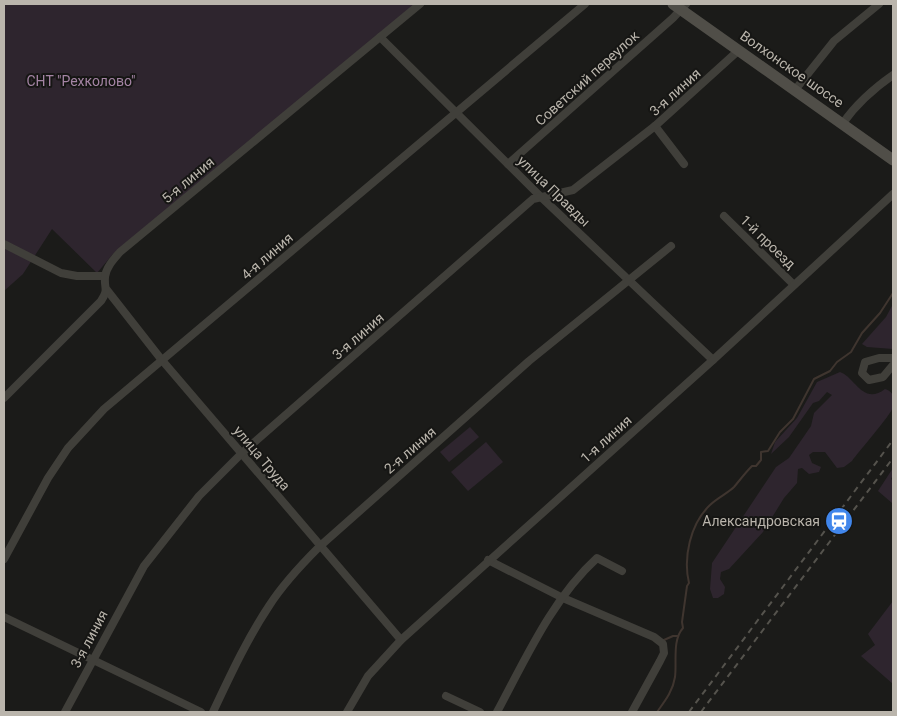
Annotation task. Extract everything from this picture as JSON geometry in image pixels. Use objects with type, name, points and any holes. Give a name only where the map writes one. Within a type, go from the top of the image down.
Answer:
[{"type":"main road","name":"Волхонское шоссе","points":[[680,6],[893,160]]},
{"type":"street","name":"5-я линия","points":[[105,276],[113,260],[120,252],[420,4]]},
{"type":"street","name":"4-я линия","points":[[4,559],[48,478],[68,448],[104,409],[584,4]]},
{"type":"street","points":[[795,90],[834,41],[879,4]]},
{"type":"street","name":"Советский переулок","points":[[508,164],[680,6]]},
{"type":"street","name":"улица Правды","points":[[380,37],[540,196],[629,278],[713,360]]},
{"type":"street","name":"3-я линия","points":[[65,712],[144,566],[194,502],[242,453],[512,218],[540,196],[555,196],[573,190],[654,126],[739,50]]},
{"type":"street","points":[[843,123],[854,107],[870,91],[893,75]]},
{"type":"street","points":[[654,126],[684,164]]},
{"type":"street","name":"1-я линия","points":[[347,712],[368,676],[400,640],[713,360],[893,194]]},
{"type":"street","name":"1-й проезд","points":[[724,216],[794,285]]},
{"type":"street","points":[[4,244],[61,272],[77,276],[105,276],[107,290],[101,301],[4,398]]},
{"type":"street","name":"2-я линия","points":[[213,712],[240,656],[269,605],[288,580],[319,546],[529,361],[629,278],[671,246]]},
{"type":"street","name":"улица Труда","points":[[107,290],[161,359],[400,640]]},
{"type":"street","points":[[893,358],[872,359],[865,362],[862,373],[869,380],[876,380],[893,365]]},
{"type":"street","points":[[497,712],[531,650],[578,575],[597,558],[622,571]]},
{"type":"street","points":[[488,560],[563,598],[654,637],[663,644],[664,648],[660,662],[632,712]]},
{"type":"street","points":[[4,617],[201,712]]},
{"type":"street","points":[[446,696],[480,712]]},
{"type":"green space","name":"СНТ \"Рехколово\"","points":[[4,4],[415,4],[113,254],[97,273],[52,229],[23,274],[4,291]]},
{"type":"green space","points":[[893,304],[893,349],[867,347],[862,344],[886,317]]},
{"type":"green space","points":[[840,372],[865,392],[871,394],[885,389],[890,392],[894,401],[891,411],[852,461],[844,467],[837,468],[825,452],[813,452],[809,455],[812,463],[821,467],[819,472],[809,474],[802,468],[798,469],[797,483],[784,498],[763,532],[729,569],[721,572],[720,579],[725,587],[724,594],[718,598],[713,598],[710,589],[712,563],[776,467],[789,458],[811,426],[814,413],[832,395],[827,392],[819,401],[813,403],[789,437],[771,454],[775,442],[797,418],[817,382]]},
{"type":"green space","points":[[470,427],[479,437],[449,462],[440,452]]},
{"type":"green space","points":[[486,442],[503,462],[468,491],[451,472]]},
{"type":"green space","points":[[893,468],[891,479],[893,481],[892,503],[878,491]]},
{"type":"green space","points":[[893,601],[893,684],[861,656],[875,645],[868,634]]},
{"type":"waterway","points":[[657,712],[668,696],[674,682],[676,645],[683,628],[682,622],[689,583],[687,573],[688,552],[697,522],[710,505],[734,487],[752,466],[756,466],[761,460],[761,452],[768,451],[780,432],[793,419],[814,379],[830,371],[837,362],[851,352],[862,333],[880,313],[893,293]]},
{"type":"waterway","points":[[664,640],[678,636]]},
{"type":"railway","points":[[689,712],[893,440]]},
{"type":"railway","points":[[701,712],[893,458]]},
{"type":"place","name":"Александровская","points":[[839,521]]}]
